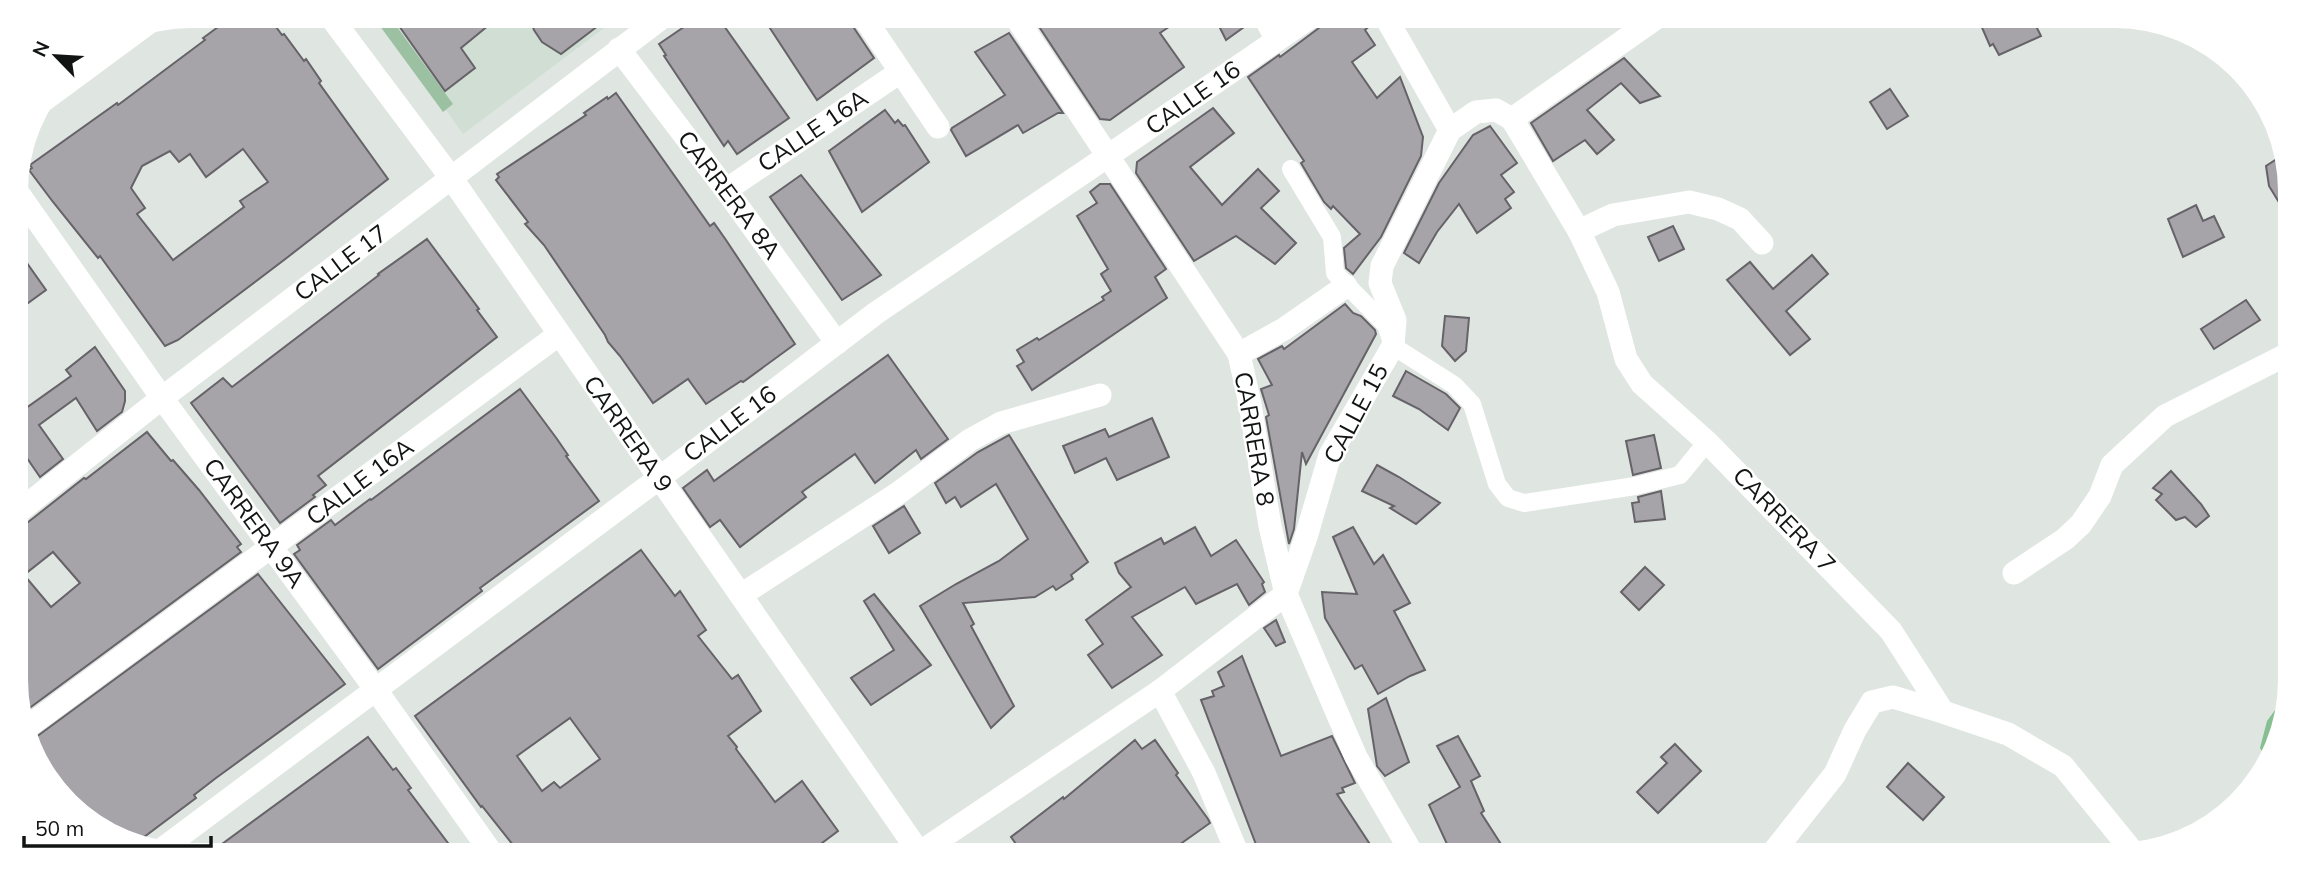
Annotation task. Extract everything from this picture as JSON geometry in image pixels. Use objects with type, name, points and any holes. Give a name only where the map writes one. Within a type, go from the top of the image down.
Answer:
[{"type":"street","name":"CARRERA 9","points":[[339,28],[452,179],[911,843]]},
{"type":"street","name":"CALLE 17","points":[[28,504],[162,398],[648,28]]},
{"type":"street","points":[[871,28],[938,127]]},
{"type":"street","name":"CARRERA 8","points":[[1024,28],[1239,354],[1270,526],[1286,594],[1356,757],[1406,843]]},
{"type":"street","points":[[1270,28],[1277,40]]},
{"type":"street","name":"CALLE 16","points":[[172,842],[876,313],[1294,28]]},
{"type":"street","points":[[1392,28],[1450,130],[1476,112],[1496,110],[1512,120],[1642,28]]},
{"type":"street","points":[[75,77],[118,46]]},
{"type":"street","name":"CARRERA 8A","points":[[619,49],[726,190],[836,343]]},
{"type":"street","name":"CALLE 16A","points":[[726,190],[900,72]]},
{"type":"street","name":"CARRERA 7","points":[[1512,120],[1579,231],[1608,292],[1626,359],[1642,384],[1707,442],[1891,631],[1943,712]]},
{"type":"street","name":"CALLE 15","points":[[1286,594],[1330,455],[1393,346],[1395,320],[1380,283],[1382,266],[1450,130]]},
{"type":"street","points":[[1291,169],[1332,237],[1335,272],[1386,326],[1393,346],[1454,385],[1472,404],[1497,484],[1508,498],[1524,503],[1635,486],[1680,475],[1707,442]]},
{"type":"street","points":[[1579,231],[1613,215],[1689,202],[1718,209],[1740,219],[1762,243]]},
{"type":"street","name":"CARRERA 9A","points":[[28,207],[162,398],[484,843]]},
{"type":"street","points":[[1239,354],[1284,329],[1346,286]]},
{"type":"street","name":"CALLE 16A","points":[[34,722],[558,335]]},
{"type":"street","points":[[2014,573],[2065,539],[2081,524],[2100,496],[2112,465],[2165,416],[2278,359]]},
{"type":"street","points":[[741,595],[1001,423],[1100,395]]},
{"type":"street","points":[[935,843],[1160,691],[1286,594]]},
{"type":"street","points":[[1160,691],[1204,773],[1232,843]]},
{"type":"street","points":[[1780,843],[1835,774],[1854,730],[1872,702],[1893,697],[2008,734],[2063,766],[2126,843]]},
{"type":"shaded area","points":[[388,28],[604,28],[463,134]]},
{"type":"green space","points":[[381,28],[398,28],[453,104],[443,112]]},
{"type":"green space","points":[[2275,710],[2262,751],[2260,748],[2267,721]]},
{"type":"building","points":[[217,28],[277,28],[304,61],[306,59],[321,81],[319,83],[388,179],[178,340],[165,346],[100,256],[98,258],[29,170],[32,168],[30,165],[117,103],[118,105],[205,40],[203,38]],"holes":[[[243,149],[268,182],[240,201],[244,207],[173,260],[137,214],[145,208],[131,188],[142,166],[170,151],[179,162],[190,154],[206,177]]]},
{"type":"building","points":[[400,28],[485,28],[461,48],[475,68],[445,91]]},
{"type":"building","points":[[533,28],[595,28],[561,54],[542,42]]},
{"type":"building","points":[[682,28],[725,28],[789,118],[737,154],[728,141],[724,146],[664,56],[666,55],[659,44]]},
{"type":"building","points":[[770,28],[854,28],[874,58],[817,100]]},
{"type":"building","points":[[1040,28],[1167,28],[1160,33],[1184,67],[1110,120],[1100,119]]},
{"type":"building","points":[[1220,28],[1243,28],[1226,40]]},
{"type":"building","points":[[1319,28],[1367,28],[1365,30],[1375,45],[1352,62],[1377,98],[1400,77],[1423,137],[1421,156],[1381,237],[1353,274],[1346,268],[1344,248],[1360,234],[1333,206],[1331,209],[1324,202],[1301,163],[1304,161],[1248,77],[1279,55],[1280,57]]},
{"type":"building","points":[[1982,28],[2037,28],[2041,36],[1999,55],[1993,44],[1990,46]]},
{"type":"building","points":[[1009,33],[1063,113],[1058,113],[1023,133],[1018,125],[966,156],[952,128],[1005,95],[975,52]]},
{"type":"building","points":[[1624,58],[1660,96],[1640,103],[1621,83],[1587,110],[1614,140],[1597,154],[1585,140],[1553,161],[1531,123]]},
{"type":"building","points":[[1890,89],[1908,116],[1887,129],[1870,102]]},
{"type":"building","points":[[616,93],[710,226],[714,223],[795,344],[743,382],[706,404],[688,379],[653,403],[496,180],[499,177],[497,174]]},
{"type":"building","points":[[1213,108],[1234,133],[1190,167],[1222,205],[1258,169],[1279,191],[1261,208],[1296,243],[1275,264],[1236,236],[1194,261],[1136,173],[1137,162]]},
{"type":"building","points":[[885,110],[895,123],[898,120],[905,125],[929,162],[862,212],[829,151]]},
{"type":"building","points":[[1490,126],[1517,163],[1501,175],[1514,192],[1505,199],[1511,208],[1477,233],[1459,204],[1437,232],[1419,263],[1404,253],[1439,183],[1473,135]]},
{"type":"building","points":[[2275,160],[2278,201],[2269,186],[2266,166]]},
{"type":"building","points":[[801,175],[881,275],[842,300],[770,197]]},
{"type":"building","points":[[1100,184],[1110,184],[1166,269],[1155,277],[1167,298],[1032,390],[1017,366],[1024,362],[1017,350],[1037,338],[1039,340],[1104,300],[1102,297],[1111,291],[1101,274],[1108,269],[1077,216],[1097,203],[1090,192]]},
{"type":"building","points":[[2196,205],[2203,221],[2214,216],[2224,237],[2183,257],[2168,219]]},
{"type":"building","points":[[1673,226],[1684,249],[1659,261],[1648,237]]},
{"type":"building","points":[[427,239],[497,337],[318,476],[326,485],[313,495],[315,497],[280,523],[191,403],[223,378],[232,387]]},
{"type":"building","points":[[1812,255],[1828,274],[1786,311],[1810,339],[1790,355],[1727,280],[1750,262],[1773,289]]},
{"type":"building","points":[[28,265],[46,290],[28,303]]},
{"type":"building","points":[[2246,300],[2260,320],[2214,349],[2201,329]]},
{"type":"building","points":[[1345,304],[1353,313],[1361,316],[1376,334],[1306,464],[1302,452],[1294,529],[1289,544],[1266,417],[1269,415],[1261,389],[1272,385],[1258,359],[1282,346],[1284,349]]},
{"type":"building","points":[[1445,316],[1469,318],[1466,351],[1455,361],[1442,346]]},
{"type":"building","points":[[95,347],[125,391],[125,401],[122,412],[97,431],[76,398],[39,425],[63,459],[40,477],[28,460],[28,407],[71,376],[66,370]]},
{"type":"building","points":[[888,355],[948,439],[921,459],[916,450],[875,483],[855,454],[802,492],[806,497],[740,547],[720,520],[710,527],[683,488],[707,470],[714,481]]},
{"type":"building","points":[[1406,371],[1446,394],[1460,408],[1448,430],[1419,409],[1393,396]]},
{"type":"building","points":[[520,389],[599,501],[480,588],[482,591],[378,669],[294,554],[300,550],[297,545],[331,520],[335,525],[371,500]]},
{"type":"building","points":[[1152,418],[1169,457],[1117,480],[1106,458],[1075,473],[1063,446],[1105,429],[1109,437]]},
{"type":"building","points":[[147,432],[199,490],[241,544],[237,547],[241,552],[30,707],[28,580],[51,607],[80,583],[53,552],[28,572],[28,522]]},
{"type":"building","points":[[1009,435],[1088,562],[1071,575],[1073,579],[1056,590],[1053,586],[1035,597],[963,603],[974,624],[971,626],[1014,706],[991,728],[920,606],[999,561],[1028,539],[996,484],[961,507],[955,497],[946,503],[935,483],[978,452]]},
{"type":"building","points":[[1654,435],[1661,468],[1633,475],[1626,441]]},
{"type":"building","points":[[1377,465],[1440,503],[1416,524],[1390,508],[1394,506],[1362,491]]},
{"type":"building","points":[[2171,471],[2209,516],[2196,527],[2185,517],[2176,520],[2156,500],[2162,494],[2153,488]]},
{"type":"building","points":[[1661,491],[1665,519],[1635,522],[1632,503],[1639,502],[1638,497]]},
{"type":"building","points":[[904,506],[920,533],[889,553],[873,526]]},
{"type":"building","points":[[1195,527],[1211,556],[1236,540],[1264,582],[1262,584],[1265,592],[1249,605],[1237,584],[1196,604],[1185,587],[1132,617],[1162,655],[1112,688],[1088,655],[1103,644],[1086,620],[1131,587],[1119,573],[1115,563],[1161,538],[1164,544]]},
{"type":"building","points":[[1353,527],[1374,564],[1383,555],[1410,603],[1394,611],[1425,670],[1378,694],[1362,665],[1355,669],[1325,618],[1322,592],[1357,594],[1333,537]]},
{"type":"building","points":[[641,550],[675,596],[680,591],[706,630],[698,636],[732,679],[738,675],[761,711],[728,736],[736,749],[775,802],[802,781],[838,831],[822,843],[511,843],[481,807],[415,716]],"holes":[[[570,718],[600,759],[560,788],[554,782],[542,791],[517,756]]]},
{"type":"building","points":[[1645,567],[1664,585],[1639,610],[1621,592]]},
{"type":"building","points":[[258,574],[345,684],[216,778],[194,795],[196,798],[145,836],[100,816],[84,803],[55,771],[38,735]]},
{"type":"building","points":[[874,594],[931,665],[871,705],[851,678],[894,650],[864,601]]},
{"type":"building","points":[[1276,620],[1285,642],[1276,646],[1264,628]]},
{"type":"building","points":[[1242,656],[1281,756],[1332,736],[1355,783],[1342,788],[1344,792],[1337,794],[1369,843],[1255,843],[1201,700],[1214,696],[1212,691],[1224,686],[1218,672]]},
{"type":"building","points":[[1386,698],[1409,762],[1385,776],[1377,766],[1368,709]]},
{"type":"building","points":[[1458,736],[1480,776],[1471,781],[1484,811],[1481,813],[1500,843],[1446,843],[1429,805],[1460,787],[1437,746]]},
{"type":"building","points":[[368,737],[393,770],[396,768],[411,788],[408,790],[448,843],[223,843]]},
{"type":"building","points":[[1135,740],[1142,749],[1155,740],[1210,823],[1182,843],[1015,843],[1011,837],[1063,797],[1064,799]]},
{"type":"building","points":[[1675,744],[1701,771],[1658,813],[1637,792],[1667,763],[1661,757]]},
{"type":"building","points":[[1908,763],[1944,797],[1923,820],[1887,787]]}]
